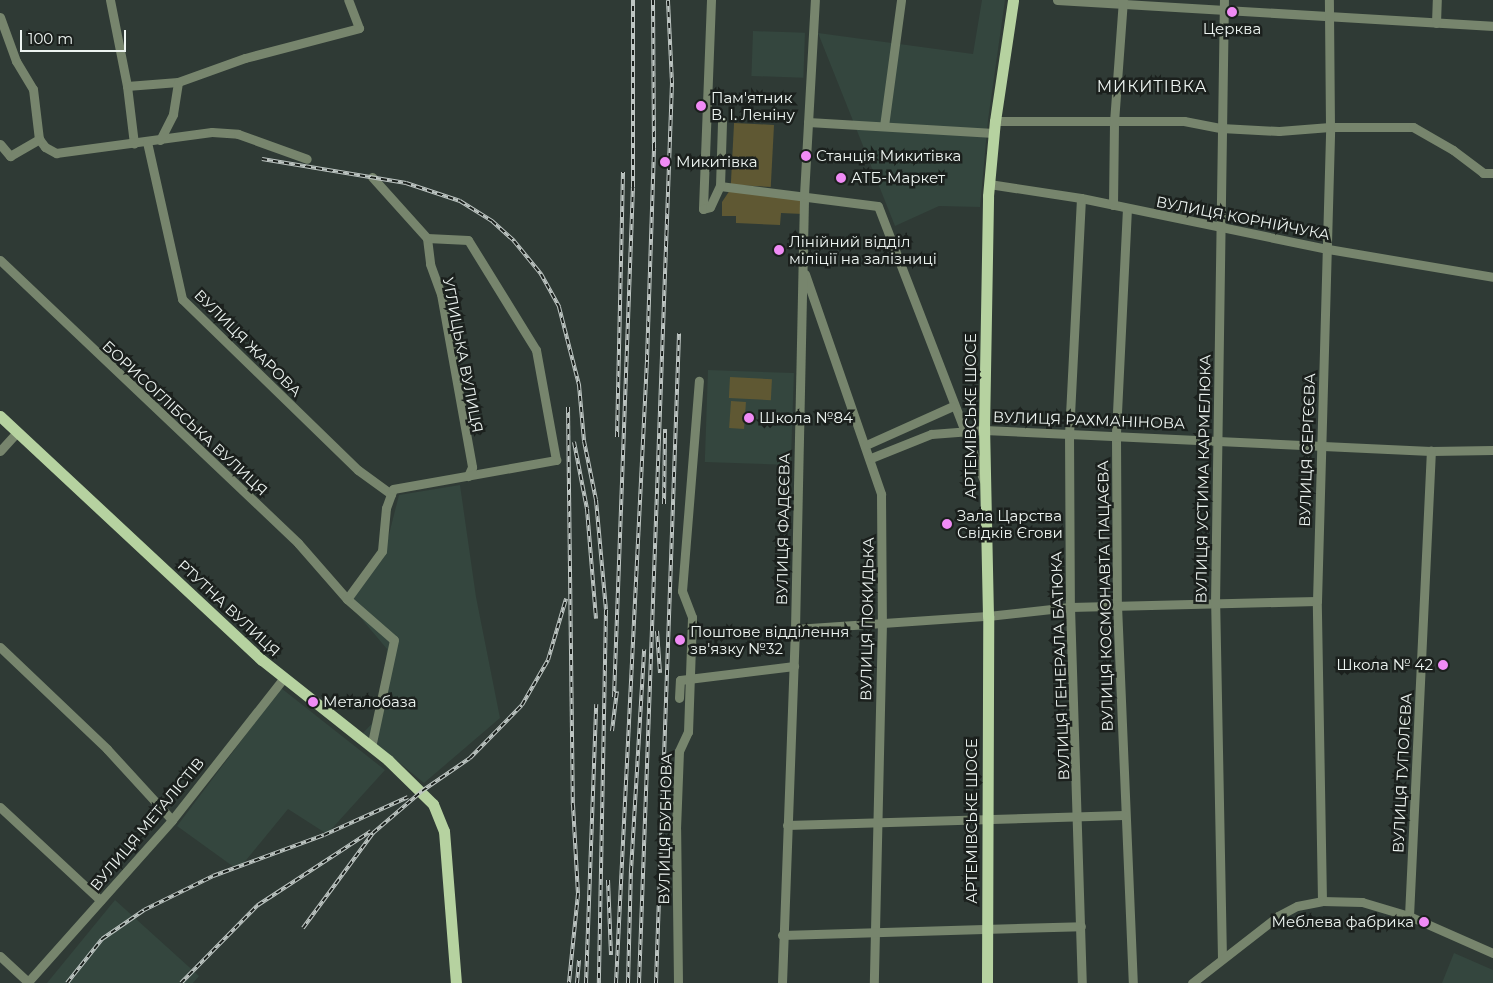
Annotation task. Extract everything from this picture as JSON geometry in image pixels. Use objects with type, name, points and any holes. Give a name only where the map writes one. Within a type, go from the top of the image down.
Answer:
[{"type":"main road","name":"АРТЕМІВСЬКЕ ШОСЕ","points":[[986,983],[988,616],[984,430],[989,184],[995,121],[1013,0]]},
{"type":"main road","name":"РТУТНА ВУЛИЦЯ","points":[[0,416],[283,679],[371,747],[422,791],[440,817],[456,983]]},
{"type":"street","points":[[110,0],[128,86],[134,144]]},
{"type":"street","points":[[128,86],[178,82],[245,58],[359,28],[348,0]]},
{"type":"street","points":[[711,0],[703,209],[710,207],[720,186],[722,121]]},
{"type":"street","name":"ВУЛИЦЯ ФАДЄЄВА","points":[[782,983],[782,935],[794,666],[804,195],[815,0]]},
{"type":"street","points":[[884,126],[901,0]]},
{"type":"street","points":[[1057,0],[1493,26]]},
{"type":"street","name":"ВУЛИЦЯ УСТИМА КАРМЕЛЮКА","points":[[1222,959],[1215,604],[1224,0]]},
{"type":"street","name":"ВУЛИЦЯ СЕРГЄЄВА","points":[[1322,901],[1317,601],[1320,443],[1328,249],[1330,127],[1329,0]]},
{"type":"street","points":[[1436,22],[1437,0]]},
{"type":"street","points":[[1113,205],[1114,122],[1123,3]]},
{"type":"street","points":[[0,18],[16,61],[33,89],[39,138],[45,147],[56,153],[212,132],[238,134],[307,159]]},
{"type":"street","points":[[160,140],[172,114],[178,82]]},
{"type":"street","points":[[995,121],[1184,121],[1221,128],[1279,131],[1330,127],[1413,127],[1453,150],[1483,173],[1493,173]]},
{"type":"street","points":[[808,122],[994,133]]},
{"type":"street","points":[[0,144],[10,156],[39,138]]},
{"type":"street","name":"ВУЛИЦЯ ЖАРОВА","points":[[147,142],[182,299],[358,470],[392,491]]},
{"type":"street","points":[[348,599],[382,551],[386,508],[392,491],[556,460],[536,350],[468,240],[427,238],[372,178]]},
{"type":"street","name":"ВУЛИЦЯ КОРНІЙЧУКА","points":[[989,184],[1081,198],[1220,229],[1493,277]]},
{"type":"street","points":[[720,186],[804,195],[878,206],[953,406],[985,483]]},
{"type":"street","name":"ВУЛИЦЯ ГЕНЕРАЛА БАТЮКА","points":[[1081,198],[1070,433],[1070,607],[1082,983]]},
{"type":"street","name":"ВУЛИЦЯ КОСМОНАВТА ПАЦАЄВА","points":[[1127,208],[1116,436],[1117,605],[1124,815],[1133,983]]},
{"type":"street","name":"УГЛИЦЬКА ВУЛИЦЯ","points":[[427,238],[430,264],[441,294],[472,468],[468,476]]},
{"type":"street","name":"БОРИСОГЛІБСЬКА ВУЛИЦЯ","points":[[0,260],[298,543],[348,599],[394,640],[371,747]]},
{"type":"street","name":"ВУЛИЦЯ ПОКИДЬКА","points":[[803,268],[820,323],[871,458],[881,494],[882,622],[876,824],[874,983]]},
{"type":"street","name":"ВУЛИЦЯ БУБНОВА","points":[[678,983],[676,829],[679,751],[688,732],[692,680],[692,617],[682,591],[699,381]]},
{"type":"street","points":[[866,445],[953,406]]},
{"type":"street","name":"ВУЛИЦЯ РАХМАНІНОВА","points":[[871,458],[931,434],[984,430],[1320,443],[1431,451],[1493,450]]},
{"type":"street","points":[[0,451],[17,432]]},
{"type":"street","name":"ВУЛИЦЯ ТУПОЛЄВА","points":[[1409,916],[1431,451]]},
{"type":"street","points":[[795,629],[988,616],[1070,607],[1317,601]]},
{"type":"street","points":[[0,647],[107,749],[172,820]]},
{"type":"street","points":[[679,698],[680,680],[794,666]]},
{"type":"street","name":"ВУЛИЦЯ МЕТАЛІСТІВ","points":[[28,982],[172,820],[283,679]]},
{"type":"street","points":[[0,807],[100,900]]},
{"type":"street","points":[[787,825],[988,821],[1124,815]]},
{"type":"street","points":[[1192,983],[1278,916],[1297,906],[1322,901],[1362,902],[1409,916],[1493,953]]},
{"type":"street","points":[[782,935],[874,930],[1080,926]]},
{"type":"street","points":[[0,956],[28,982]]},
{"type":"shaded area","points":[[982,0],[1005,0],[988,120],[980,207],[939,206],[895,226],[818,33],[973,54]]},
{"type":"shaded area","points":[[753,31],[805,33],[803,78],[751,76]]},
{"type":"shaded area","points":[[734,123],[774,125],[771,187],[731,185]]},
{"type":"shaded area","points":[[732,187],[804,195],[803,214],[781,213],[780,225],[736,223],[736,216],[722,216],[722,202]]},
{"type":"shaded area","name":"Школа №84","points":[[708,370],[794,373],[791,465],[705,462]]},
{"type":"shaded area","points":[[730,377],[772,379],[771,400],[729,398]]},
{"type":"shaded area","points":[[731,401],[746,402],[744,429],[729,428]]},
{"type":"shaded area","points":[[460,485],[476,597],[500,718],[424,783],[363,733],[382,713],[387,649],[349,604],[383,558],[399,495]]},
{"type":"shaded area","points":[[281,688],[385,770],[327,834],[288,809],[238,870],[177,826]]},
{"type":"shaded area","points":[[115,900],[199,976],[193,983],[47,983]]},
{"type":"shaded area","points":[[1454,953],[1493,970],[1493,983],[1442,983]]},
{"type":"railway","points":[[614,697],[633,187],[633,0]]},
{"type":"railway","points":[[616,983],[647,360],[654,148],[653,0]]},
{"type":"railway","points":[[639,983],[672,83],[668,0]]},
{"type":"railway","points":[[262,159],[406,183],[460,201],[492,221],[514,241],[541,274],[559,307],[579,385],[584,441],[596,500],[606,610],[599,983]]},
{"type":"railway","points":[[617,437],[623,172]]},
{"type":"railway","points":[[656,983],[679,333]]},
{"type":"railway","points":[[568,407],[573,805],[578,894],[569,983]]},
{"type":"railway","points":[[664,504],[665,429]]},
{"type":"railway","points":[[574,442],[587,509],[596,619]]},
{"type":"railway","points":[[303,928],[373,833],[422,791],[470,758],[522,705],[548,660],[566,599]]},
{"type":"railway","points":[[657,631],[660,673]]},
{"type":"railway","points":[[628,983],[631,871],[644,649]]},
{"type":"railway","points":[[612,731],[617,691]]},
{"type":"railway","points":[[586,983],[596,704]]},
{"type":"railway","points":[[67,983],[102,939],[144,910],[213,876],[324,835],[408,797]]},
{"type":"railway","points":[[181,983],[258,905],[371,831]]},
{"type":"railway","points":[[608,880],[611,955]]},
{"type":"railway","points":[[577,983],[579,960]]},
{"type":"place","name":"Церква","points":[[1232,12]]},
{"type":"place","name":"Пам'ятник В. І. Леніну","points":[[701,106]]},
{"type":"place","name":"Станція Микитівка","points":[[806,156]]},
{"type":"place","name":"Микитівка","points":[[665,162]]},
{"type":"place","name":"АТБ-Маркет","points":[[841,178]]},
{"type":"place","name":"Лінійний відділ міліції на залізниці","points":[[779,250]]},
{"type":"place","name":"Школа №84","points":[[749,418]]},
{"type":"place","name":"Зала Царства Свідків Єгови","points":[[947,524]]},
{"type":"place","name":"Поштове відділення зв'язку №32","points":[[680,640]]},
{"type":"place","name":"Школа № 42","points":[[1443,665]]},
{"type":"place","name":"Металобаза","points":[[313,702]]},
{"type":"place","name":"Меблева фабрика","points":[[1424,922]]},
{"type":"district","name":"МИКИТІВКА","points":[[1152,87]]}]
